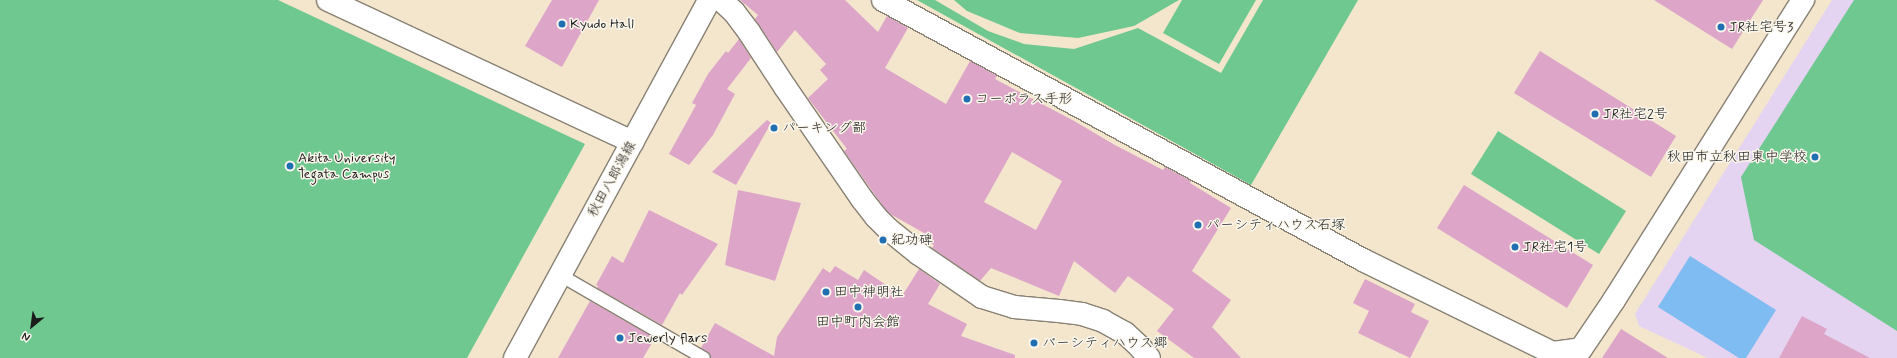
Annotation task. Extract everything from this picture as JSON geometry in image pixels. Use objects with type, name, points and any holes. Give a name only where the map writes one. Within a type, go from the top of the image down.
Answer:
[{"type":"street","points":[[328,0],[632,142]]},
{"type":"street","name":"秋田八郎潟線","points":[[515,358],[709,0]]},
{"type":"street","points":[[721,0],[734,12],[749,32],[862,199],[876,217],[888,229],[919,254],[982,297],[1014,307],[1074,313],[1103,321],[1125,333],[1149,358]]},
{"type":"street","points":[[883,0],[1363,260],[1553,356],[1581,349],[1614,300],[1803,0]]},
{"type":"lane","points":[[560,275],[704,358]]},
{"type":"shaded area","name":"秋田市立秋田東中学校","points":[[1832,0],[1897,0],[1897,358],[1708,358],[1639,326],[1635,314]]},
{"type":"green space","name":"Akita University Tegata Campus","points":[[0,0],[278,0],[585,144],[467,358],[0,358]]},
{"type":"green space","points":[[917,0],[935,0],[988,31],[1024,44],[1074,49],[1138,28],[1221,73],[1263,0],[1358,0],[1251,185]]},
{"type":"green space","points":[[954,0],[1179,0],[1134,26],[1078,38],[1020,33],[967,11]]},
{"type":"green space","points":[[1182,0],[1256,0],[1219,64],[1163,33]]},
{"type":"green space","points":[[1854,0],[1897,0],[1897,331],[1754,240],[1741,177]]},
{"type":"green space","points":[[1498,131],[1626,211],[1599,254],[1471,174]]},
{"type":"water","points":[[1690,256],[1776,310],[1746,358],[1739,358],[1658,307]]},
{"type":"building","name":"Kyudo Hall","points":[[552,0],[599,0],[562,67],[525,46]]},
{"type":"building","points":[[740,0],[845,0],[878,32],[887,16],[908,28],[885,68],[946,104],[970,61],[997,76],[995,79],[1076,122],[1113,144],[1163,170],[1165,167],[1191,181],[1190,183],[1231,208],[1192,271],[1231,300],[1212,327],[1241,358],[1194,358],[1157,331],[1174,309],[1128,276],[1115,293],[1074,261],[1059,296],[991,268],[980,281],[932,248],[934,245],[922,238],[924,233],[892,215],[885,209],[844,151],[847,149],[808,98],[828,79],[820,70],[826,64],[795,30],[777,52],[755,19],[758,15]],"holes":[[[1012,152],[1062,181],[1036,230],[984,202]]]},
{"type":"building","name":"JR社宅号3","points":[[1654,0],[1763,0],[1732,49]]},
{"type":"building","points":[[739,39],[751,58],[727,89],[735,94],[713,135],[689,165],[669,154],[696,105],[692,103],[708,74],[726,51],[728,53]]},
{"type":"building","name":"JR社宅2号","points":[[1540,51],[1676,136],[1651,177],[1514,93]]},
{"type":"building","points":[[767,120],[771,123],[736,185],[712,172]]},
{"type":"building","name":"JR社宅1号","points":[[1464,185],[1593,265],[1567,308],[1437,228]]},
{"type":"building","points":[[738,190],[801,203],[775,281],[725,265]]},
{"type":"building","points":[[649,210],[718,244],[682,295],[680,293],[662,325],[597,288],[598,286],[596,285],[612,256],[623,263]]},
{"type":"building","points":[[835,266],[858,280],[864,270],[902,296],[919,269],[940,284],[928,304],[967,324],[961,336],[1015,355],[1015,358],[711,358],[710,354],[701,348],[715,323],[774,356],[777,337],[823,268],[830,273]]},
{"type":"building","points":[[1365,279],[1415,304],[1411,312],[1429,321],[1410,358],[1358,333],[1369,311],[1353,303]]},
{"type":"building","points":[[590,301],[655,338],[643,358],[558,358]]},
{"type":"building","points":[[1802,316],[1827,329],[1824,334],[1870,358],[1779,358]]},
{"type":"building","points":[[1621,329],[1668,358],[1602,358]]},
{"type":"place","name":"Kyudo Hall","points":[[562,24]]},
{"type":"place","name":"JR社宅号3","points":[[1721,27]]},
{"type":"place","name":"コーポラス手形","points":[[967,99]]},
{"type":"place","name":"JR社宅2号","points":[[1595,114]]},
{"type":"place","name":"パーキング鄙","points":[[774,128]]},
{"type":"place","name":"秋田市立秋田東中学校","points":[[1815,157]]},
{"type":"place","name":"Akita University Tegata Campus","points":[[290,166]]},
{"type":"place","name":"パーシティハウス石塚","points":[[1198,225]]},
{"type":"place","name":"紀功碑","points":[[883,240]]},
{"type":"place","name":"JR社宅1号","points":[[1515,247]]},
{"type":"place","name":"田中神明社","points":[[826,292]]},
{"type":"place","name":"田中町内会館","points":[[858,307]]},
{"type":"place","name":"Jewerly flars","points":[[620,338]]},
{"type":"place","name":"バーシティハウス郷","points":[[1034,343]]}]
